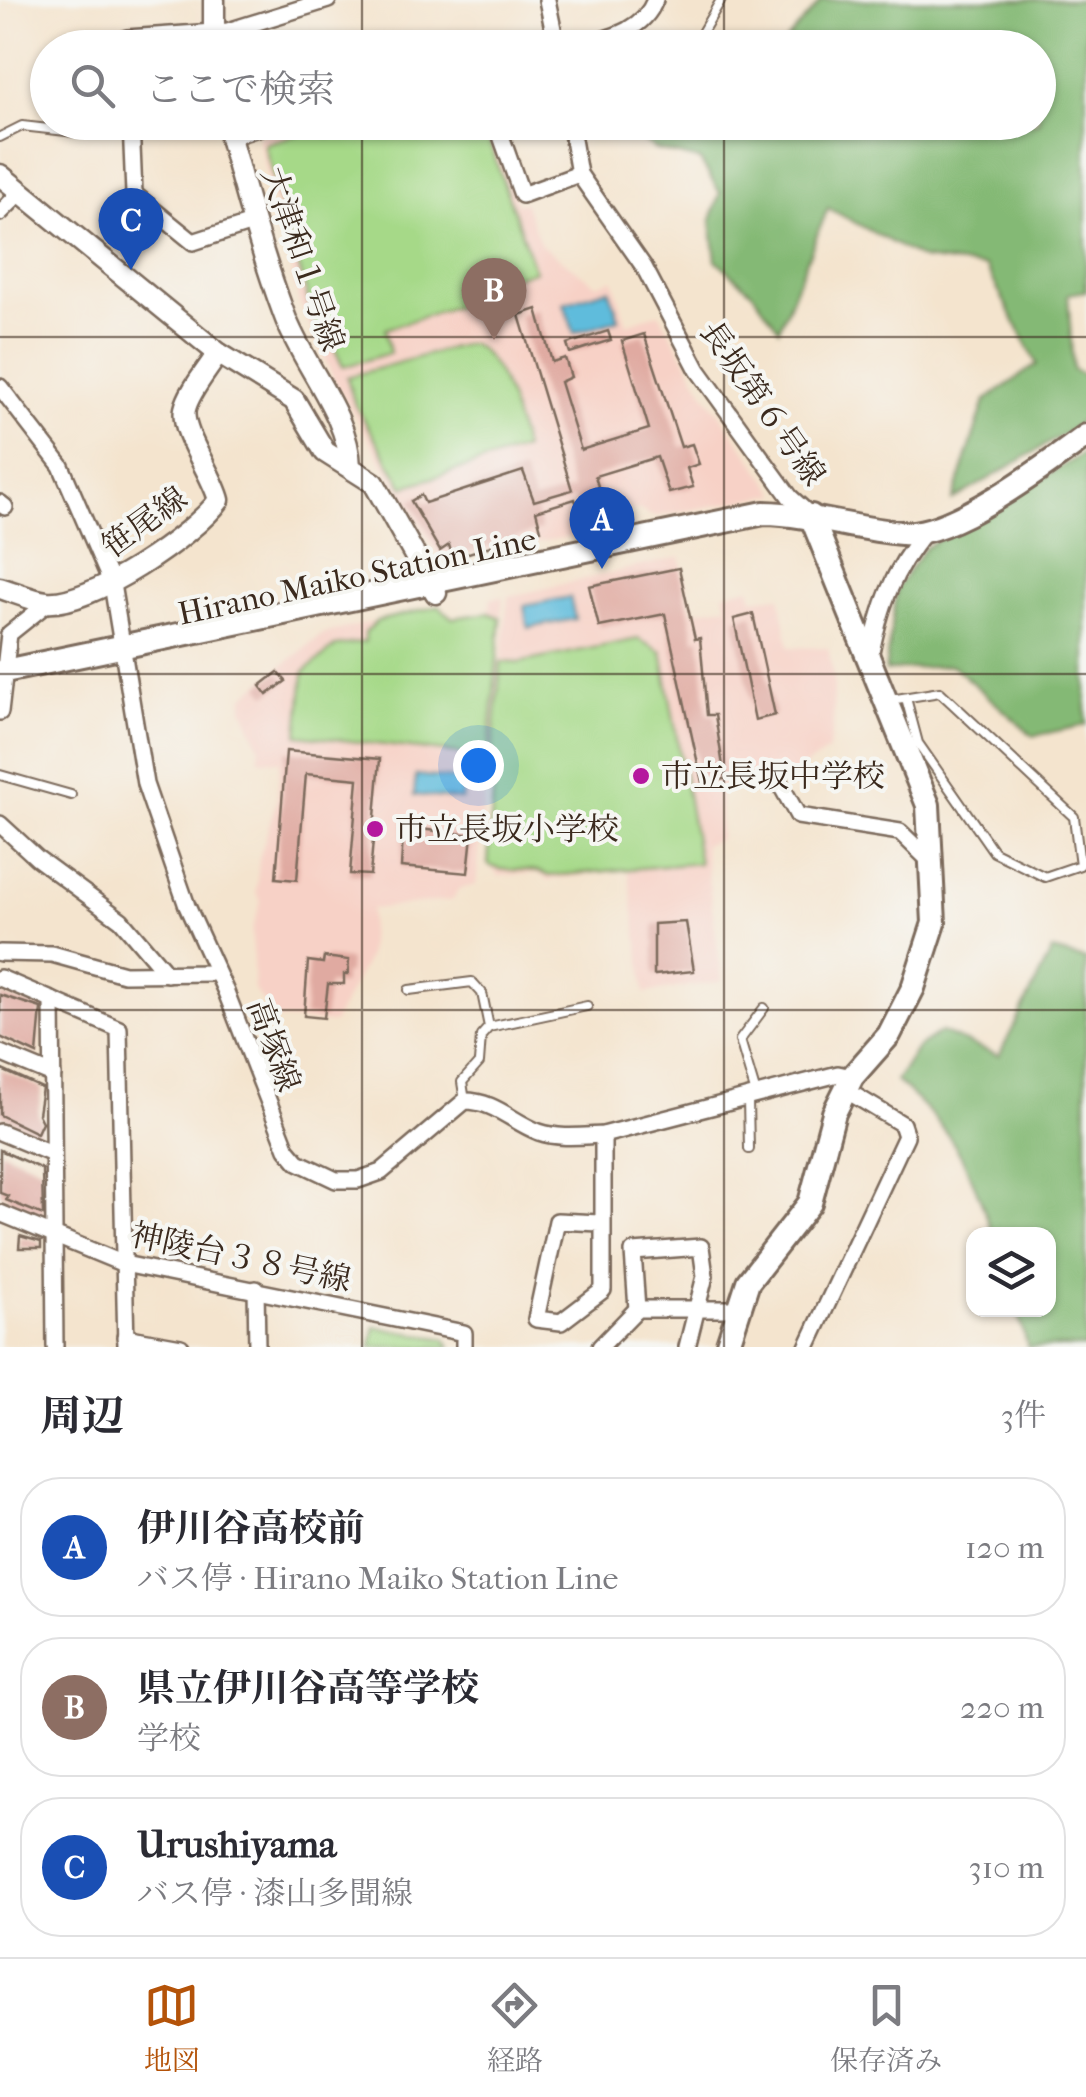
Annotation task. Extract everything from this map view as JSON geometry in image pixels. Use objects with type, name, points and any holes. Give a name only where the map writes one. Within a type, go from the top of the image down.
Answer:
[{"type":"main road","name":"Hirano Maiko Station Line","points":[[2,677],[784,513],[905,534],[926,531],[968,512],[1086,436]]},
{"type":"main road","points":[[727,1347],[748,1282],[810,1203],[848,1083],[889,1035],[913,988],[934,923],[928,805],[896,699],[868,662],[811,516]]},
{"type":"street","points":[[213,30],[214,0]]},
{"type":"street","points":[[242,30],[328,0]]},
{"type":"street","points":[[547,0],[553,30]]},
{"type":"street","points":[[630,30],[651,10],[655,0]]},
{"type":"street","points":[[132,140],[134,194],[193,242],[256,222]]},
{"type":"street","name":"大津和１号線","points":[[231,140],[284,316],[349,441],[350,468]]},
{"type":"street","points":[[502,140],[522,195],[579,174],[573,140]]},
{"type":"street","name":"長坂第６号線","points":[[579,174],[644,267],[698,370],[790,497],[811,516]]},
{"type":"street","points":[[0,176],[218,353],[294,400],[325,452],[374,483],[433,587]]},
{"type":"street","points":[[0,214],[21,192]]},
{"type":"street","name":"笹尾線","points":[[49,602],[112,584],[206,519],[219,500],[214,480],[184,424],[185,406],[218,353]]},
{"type":"street","name":"高塚線","points":[[0,387],[61,466],[112,584],[145,784],[274,1127],[298,1162],[336,1180],[358,1180],[381,1172],[465,1102]]},
{"type":"street","points":[[868,662],[882,596],[902,558],[926,531]]},
{"type":"street","points":[[0,588],[49,602]]},
{"type":"street","points":[[0,712],[9,634],[49,602]]},
{"type":"street","points":[[778,780],[798,816],[900,832],[933,864]]},
{"type":"street","points":[[0,824],[37,858],[121,920],[167,974]]},
{"type":"street","points":[[0,952],[52,954],[104,972],[214,972]]},
{"type":"street","points":[[0,978],[120,1029],[126,1342],[180,1347]]},
{"type":"street","points":[[52,1000],[55,1347]]},
{"type":"street","points":[[0,1053],[53,1075]]},
{"type":"street","points":[[465,1102],[498,1108],[539,1132],[570,1137],[603,1135],[838,1074],[902,1124],[906,1136],[806,1347]]},
{"type":"street","points":[[0,1132],[53,1154]]},
{"type":"street","points":[[600,1223],[550,1221],[536,1319],[561,1322],[602,1290],[603,1135]]},
{"type":"street","name":"神陵台３８号線","points":[[0,1213],[124,1264],[464,1333],[464,1347]]},
{"type":"street","points":[[600,1347],[636,1309],[633,1252],[702,1247],[705,1276],[687,1347]]},
{"type":"street","points":[[256,1289],[258,1347]]},
{"type":"street","points":[[636,1309],[737,1309]]},
{"type":"lane","points":[[704,30],[722,0]]},
{"type":"lane","points":[[0,137],[22,126],[30,127]]},
{"type":"lane","points":[[940,692],[1074,817],[1080,864],[1045,877],[994,852],[918,743],[896,699],[940,692]]},
{"type":"lane","points":[[0,775],[72,794]]},
{"type":"lane","points":[[409,990],[472,982],[482,993],[489,1027]]},
{"type":"lane","points":[[465,1102],[462,1082],[480,1063],[481,1036],[489,1027],[588,1006]]},
{"type":"lane","points":[[749,1149],[752,1099],[740,1040],[764,1008]]},
{"type":"shaded area","points":[[259,140],[493,140],[517,204],[524,202],[541,245],[597,285],[613,279],[627,324],[659,313],[706,395],[777,494],[654,517],[638,509],[598,519],[592,533],[452,557],[437,554],[335,382],[299,301]]},
{"type":"shaded area","name":"市立長坂中学校","points":[[680,557],[692,611],[727,606],[724,593],[750,587],[753,599],[780,596],[789,647],[828,648],[834,678],[833,727],[828,751],[785,779],[721,790],[720,839],[704,845],[722,981],[645,993],[628,869],[548,880],[538,873],[499,876],[488,864],[494,781],[490,773],[508,597]]},
{"type":"shaded area","name":"市立長坂小学校","points":[[503,597],[476,885],[458,889],[453,900],[371,909],[368,957],[333,1023],[276,1019],[254,990],[252,931],[261,901],[256,892],[259,859],[277,799],[280,761],[258,759],[260,747],[243,709],[244,696],[323,634],[439,606],[452,618],[489,613],[491,598]]},
{"type":"green space","points":[[822,0],[1086,0],[1086,291],[1068,294],[1073,370],[1086,376],[1086,416],[1071,430],[953,500],[985,401],[1037,364],[986,267],[922,259],[828,208],[779,329],[753,293],[716,260],[711,220],[720,193],[700,160],[654,149],[643,140],[1056,140],[1056,30],[796,30]]},
{"type":"green space","points":[[278,140],[488,140],[535,271],[476,288],[478,299],[385,329],[390,353],[343,367],[325,327],[317,330],[264,144]]},
{"type":"green space","points":[[469,343],[491,361],[499,374],[524,449],[404,487],[355,405],[347,377]]},
{"type":"green space","points":[[1086,452],[1086,725],[1033,736],[952,665],[885,671],[897,587],[925,548]]},
{"type":"green space","points":[[439,606],[452,618],[489,613],[501,618],[488,757],[298,735],[304,672],[336,646],[365,642],[365,633],[377,621]]},
{"type":"green space","points":[[638,639],[662,652],[699,863],[549,876],[488,864],[494,781],[490,773],[501,662],[518,663]]},
{"type":"green space","points":[[1052,951],[1086,960],[1086,1347],[1028,1347],[1019,1317],[1056,1317],[1056,1227],[990,1227],[957,1150],[933,1116],[896,1081],[917,1048],[941,1032],[999,1056]]},
{"type":"green space","points":[[375,1327],[445,1339],[450,1347],[371,1347]]},
{"type":"water","points":[[609,289],[619,319],[574,333],[564,303]]},
{"type":"water","points":[[570,597],[575,619],[528,628],[524,606]]},
{"type":"water","points":[[416,775],[464,780],[462,800],[414,795]]},
{"type":"building","points":[[537,309],[552,362],[565,358],[571,377],[560,382],[581,450],[649,429],[622,341],[644,334],[681,447],[692,444],[699,464],[687,468],[693,487],[669,493],[657,457],[595,476],[602,500],[598,504],[579,510],[575,499],[536,511],[541,530],[453,558],[449,545],[440,551],[411,501],[421,495],[425,503],[523,471],[534,501],[572,490],[519,315]]},
{"type":"building","points":[[608,331],[611,340],[570,353],[567,344]]},
{"type":"building","points":[[679,568],[695,639],[700,638],[707,715],[715,715],[725,779],[702,782],[665,614],[599,627],[589,586]]},
{"type":"building","points":[[753,614],[775,715],[755,720],[734,619]]},
{"type":"building","points":[[278,672],[286,681],[267,695],[260,686]]},
{"type":"building","points":[[286,751],[380,759],[370,875],[350,874],[358,779],[306,774],[297,880],[276,878]]},
{"type":"building","points":[[404,820],[419,821],[420,829],[472,835],[468,873],[401,867]]},
{"type":"building","points":[[686,922],[694,971],[654,975],[654,924]]},
{"type":"building","points":[[324,957],[349,960],[348,974],[344,974],[344,984],[328,984],[324,1018],[304,1016],[308,961],[323,963]]},
{"type":"building","points":[[0,995],[41,1008],[37,1054],[0,1037]]},
{"type":"building","points":[[0,1069],[42,1088],[38,1114],[42,1122],[37,1133],[0,1115]]},
{"type":"building","points":[[0,1150],[42,1169],[43,1215],[6,1200],[8,1196],[0,1193]]},
{"type":"building","points":[[20,1236],[41,1242],[41,1248],[19,1248]]},
{"type":"place","name":"Urushiyama","points":[[131,270]]},
{"type":"place","name":"県立伊川谷高等学校","points":[[494,340]]},
{"type":"place","name":"伊川谷高校前","points":[[602,569]]},
{"type":"place","name":"市立長坂中学校","points":[[641,776]]},
{"type":"place","name":"市立長坂小学校","points":[[375,829]]}]
